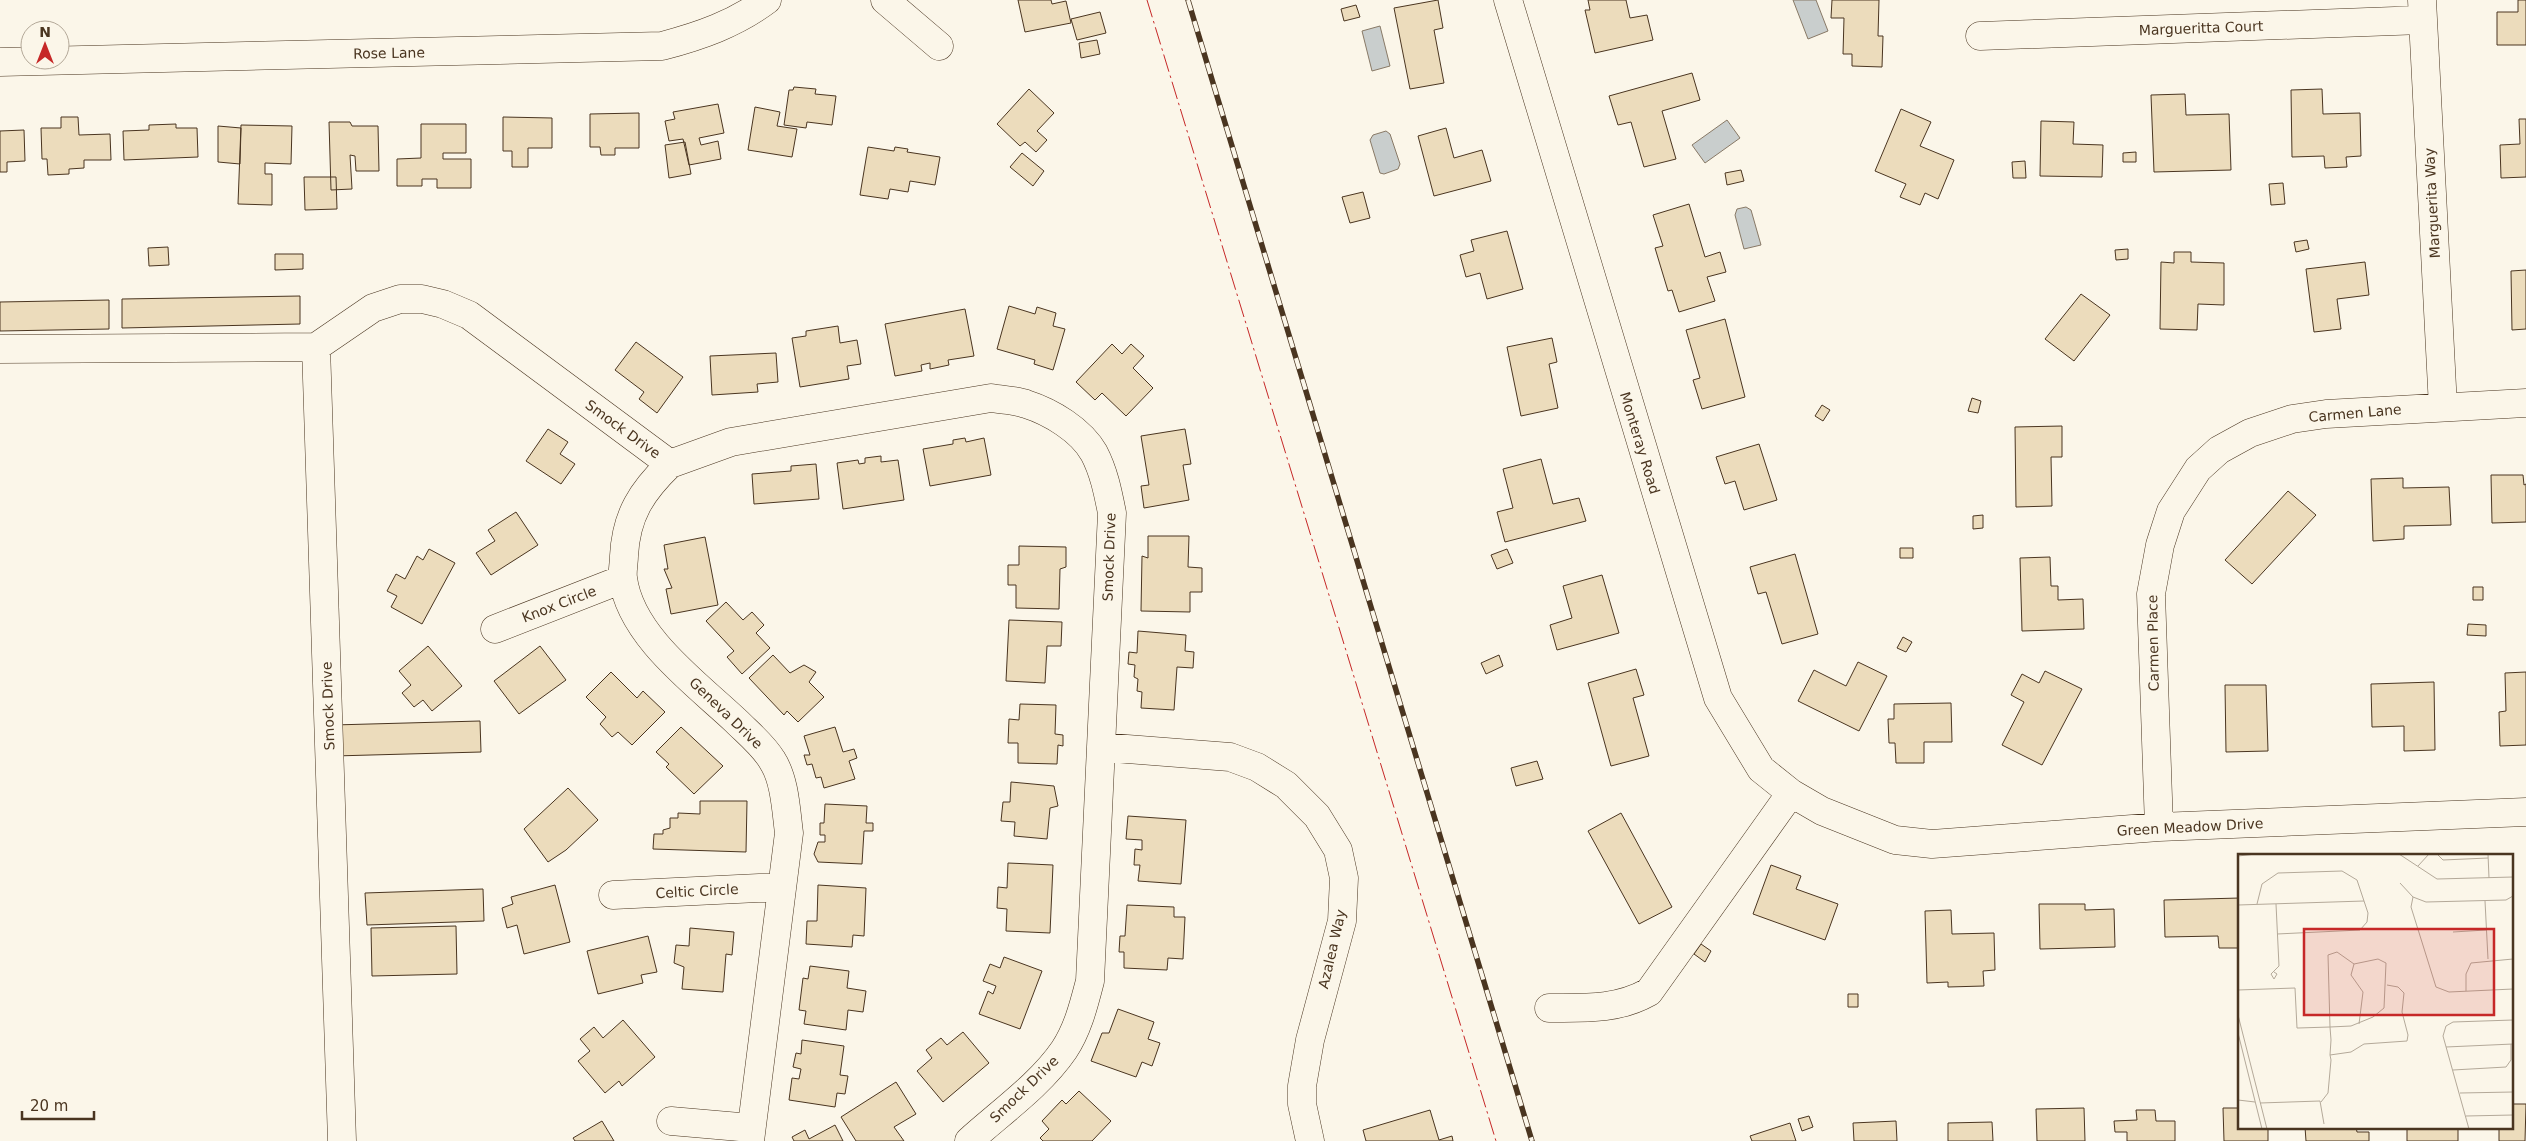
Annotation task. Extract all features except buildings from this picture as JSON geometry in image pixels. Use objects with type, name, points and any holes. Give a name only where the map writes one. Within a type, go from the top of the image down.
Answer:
[{"type":"street","name":"Rose Lane","points":[[0,62],[662,46],[703,35],[747,15],[767,0]]},
{"type":"street","points":[[886,0],[939,46]]},
{"type":"street","name":"Monteray Road","points":[[1508,0],[1718,698],[1761,769],[1791,793],[1822,811],[1857,826]]},
{"type":"street","name":"Margueritta Court","points":[[1980,36],[2422,10]]},
{"type":"street","name":"Marguerita Way","points":[[2422,10],[2443,407]]},
{"type":"street","name":"Smock Drive","points":[[342,1141],[316,347],[372,308],[400,299],[422,299],[444,304],[470,315],[670,464],[730,442],[991,398],[1026,404],[1070,428],[1078,434],[1094,453],[1106,482],[1112,513],[1090,981],[1082,1013],[1065,1049],[1042,1076],[969,1141]]},
{"type":"street","points":[[0,349],[316,347]]},
{"type":"street","name":"Carmen Lane","points":[[2198,469],[2220,450],[2250,433],[2292,419],[2326,414],[2526,403]]},
{"type":"street","name":"Geneva Drive","points":[[670,464],[648,485],[634,511],[625,542],[623,579],[632,606],[644,630],[664,654],[755,739],[773,760],[784,796],[789,833],[750,1134]]},
{"type":"street","name":"Carmen Place","points":[[2159,827],[2151,594],[2160,545],[2171,510],[2198,469]]},
{"type":"street","name":"Knox Circle","points":[[495,629],[623,579]]},
{"type":"street","name":"Azalea Way","points":[[1102,747],[1230,757],[1257,767],[1286,785],[1317,816],[1338,850],[1344,878],[1342,921],[1310,1040],[1302,1086],[1302,1104],[1310,1141]]},
{"type":"street","points":[[1549,1008],[1602,1008],[1633,1000],[1649,992],[1791,793]]},
{"type":"street","name":"Green Meadow Drive","points":[[1857,826],[1895,840],[1932,844],[2159,827],[2526,812]]},
{"type":"street","name":"Celtic Circle","points":[[613,895],[781,887]]},
{"type":"street","points":[[671,1121],[750,1134]]},
{"type":"shaded area","points":[[1793,0],[1816,0],[1828,31],[1808,39]]},
{"type":"shaded area","points":[[1380,26],[1390,66],[1372,71],[1362,31]]},
{"type":"shaded area","points":[[1727,120],[1740,138],[1705,163],[1692,145]]},
{"type":"shaded area","points":[[1386,131],[1390,134],[1400,164],[1398,169],[1384,174],[1380,173],[1370,140],[1373,135]]},
{"type":"shaded area","points":[[1746,207],[1751,210],[1761,245],[1744,249],[1735,215],[1737,209]]},
{"type":"railway","points":[[1188,0],[1532,1141]]},
{"type":"power","points":[[1147,0],[1496,1141]]}]
